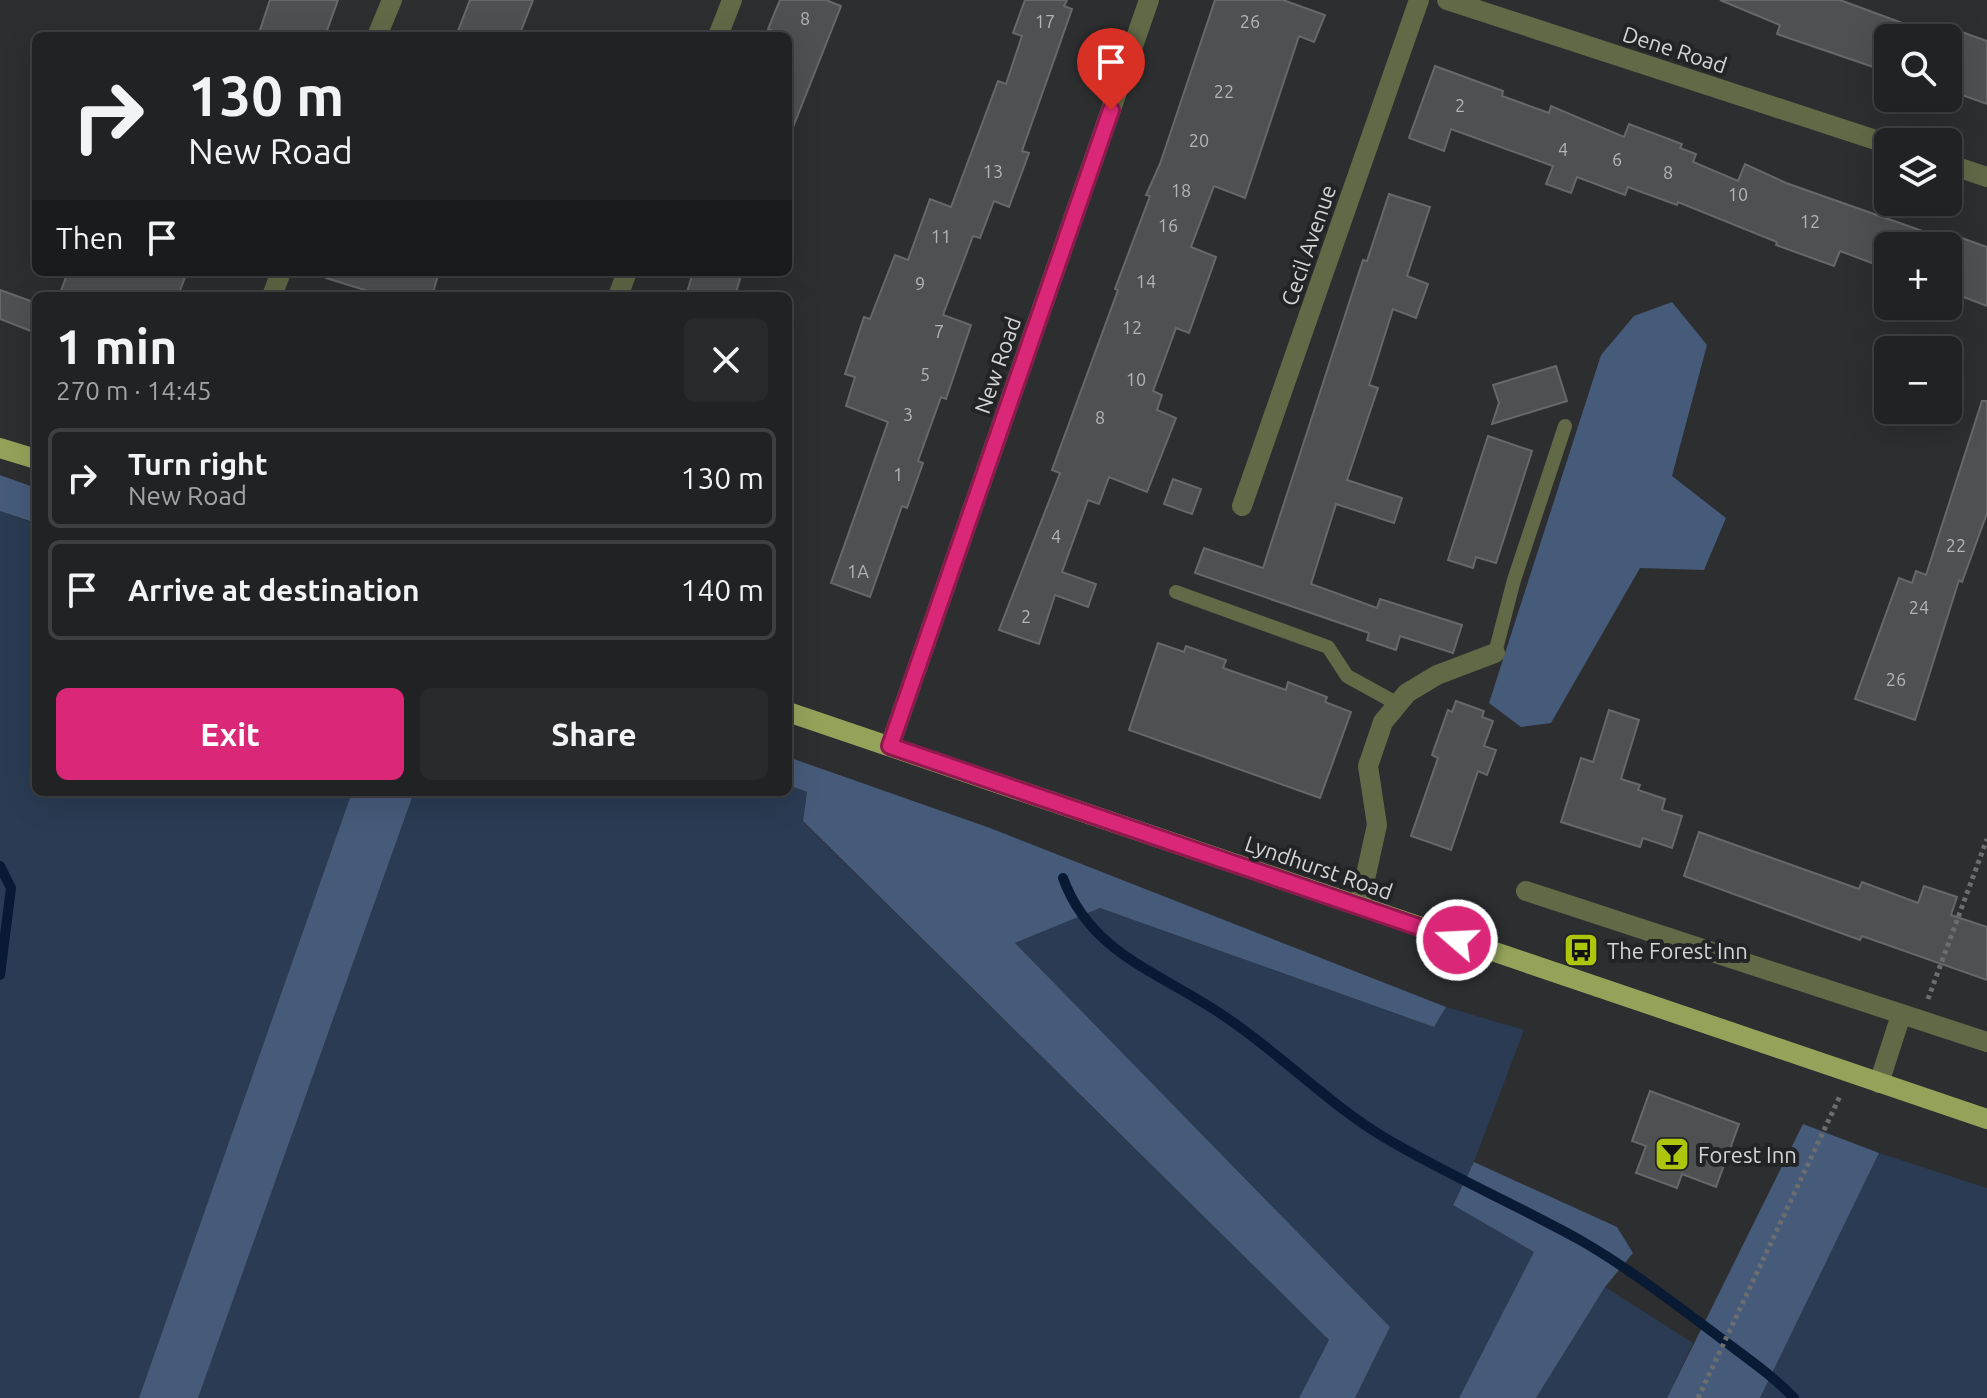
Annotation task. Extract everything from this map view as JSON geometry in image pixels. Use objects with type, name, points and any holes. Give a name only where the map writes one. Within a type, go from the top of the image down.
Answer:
[{"type":"main road","points":[[0,448],[32,458]]},
{"type":"main road","name":"Lyndhurst Road","points":[[792,713],[1987,1119]]},
{"type":"street","points":[[379,32],[392,0]]},
{"type":"street","points":[[720,32],[732,0]]},
{"type":"street","name":"New Road","points":[[890,746],[1149,0]]},
{"type":"street","name":"Cecil Avenue","points":[[1242,506],[1419,0]]},
{"type":"street","name":"Dene Road","points":[[1447,0],[1874,139]]},
{"type":"street","points":[[1962,169],[1987,177]]},
{"type":"street","points":[[1359,906],[1377,825],[1368,766],[1383,722],[1396,703],[1437,675],[1495,653]]},
{"type":"street","points":[[1526,891],[1987,1042]]},
{"type":"street","points":[[1879,1083],[1911,1018]]},
{"type":"lane","points":[[1495,653],[1514,580],[1565,426]]},
{"type":"lane","points":[[1176,592],[1328,647],[1347,676],[1396,703]]},
{"type":"path","points":[[1911,1018],[1987,839]]},
{"type":"path","points":[[1698,1398],[1851,1073]]},
{"type":"shaded area","points":[[1672,302],[1707,345],[1672,476],[1726,518],[1704,570],[1640,568],[1551,723],[1521,727],[1489,703],[1601,355],[1634,316]]},
{"type":"shaded area","points":[[0,475],[32,487],[32,522],[0,511]]},
{"type":"shaded area","points":[[0,511],[32,523],[32,796],[351,796],[139,1398],[0,1398]]},
{"type":"shaded area","points":[[792,758],[990,828],[1446,1007],[1434,1027],[1100,908],[1015,943],[1390,1327],[1355,1398],[1299,1398],[1329,1340],[803,821],[807,792],[792,786]]},
{"type":"shaded area","points":[[792,786],[807,792],[803,822],[1329,1340],[1299,1398],[198,1398],[413,796],[792,796]]},
{"type":"shaded area","points":[[351,796],[413,796],[198,1398],[139,1398]]},
{"type":"shaded area","points":[[1100,908],[1434,1027],[1446,1007],[1524,1030],[1474,1162],[1453,1204],[1535,1251],[1459,1398],[1355,1398],[1390,1327],[1015,943]]},
{"type":"shaded area","points":[[1803,1124],[1879,1153],[1760,1398],[1667,1398]]},
{"type":"shaded area","points":[[1879,1153],[1987,1188],[1987,1398],[1760,1398]]},
{"type":"shaded area","points":[[1474,1162],[1617,1227],[1633,1253],[1605,1287],[1536,1398],[1459,1398],[1534,1252],[1453,1205]]},
{"type":"shaded area","points":[[1605,1287],[1693,1343],[1667,1398],[1536,1398]]},
{"type":"building","points":[[270,0],[338,0],[326,32],[259,32]]},
{"type":"building","points":[[470,0],[533,0],[521,32],[458,32]]},
{"type":"building","points":[[780,0],[826,0],[841,6],[792,130],[792,32],[768,29]]},
{"type":"building","points":[[1025,0],[1067,0],[1064,6],[1072,9],[1022,151],[1029,153],[1009,207],[994,201],[980,238],[973,236],[943,315],[971,325],[946,399],[941,397],[918,461],[923,463],[907,508],[902,506],[870,597],[831,583],[888,422],[846,406],[855,377],[845,374],[864,317],[870,319],[895,255],[908,260],[930,199],[951,207],[998,81],[1006,84],[1022,36],[1013,33]]},
{"type":"building","points":[[1215,0],[1283,0],[1325,15],[1314,42],[1299,36],[1245,198],[1214,186],[1191,247],[1216,257],[1189,333],[1176,328],[1153,391],[1162,395],[1157,410],[1176,418],[1147,492],[1109,477],[1099,504],[1088,500],[1062,572],[1096,584],[1088,607],[1055,595],[1039,644],[999,630],[1060,473],[1052,470],[1118,290],[1115,289],[1150,196],[1146,195],[1160,164]]},
{"type":"building","points":[[1720,0],[1840,0],[1905,24],[1874,24],[1874,67],[1777,34],[1780,25]]},
{"type":"building","points":[[1962,32],[1987,41],[1987,104],[1962,95]]},
{"type":"building","points":[[1435,66],[1503,91],[1502,96],[1549,113],[1551,106],[1624,137],[1629,124],[1682,144],[1680,148],[1696,154],[1693,162],[1738,181],[1745,164],[1786,183],[1925,232],[1874,232],[1874,264],[1840,251],[1834,266],[1776,245],[1777,242],[1678,202],[1677,205],[1628,187],[1625,195],[1577,177],[1571,193],[1546,184],[1553,166],[1451,129],[1444,151],[1409,138]]},
{"type":"building","points":[[1389,194],[1430,207],[1407,276],[1428,284],[1416,318],[1393,309],[1369,385],[1378,388],[1347,480],[1402,498],[1394,523],[1336,504],[1311,584],[1377,608],[1380,599],[1462,625],[1453,653],[1400,636],[1396,650],[1367,640],[1369,633],[1195,573],[1204,548],[1263,568],[1363,260],[1367,261]]},
{"type":"building","points":[[1962,238],[1987,247],[1987,306],[1962,296]]},
{"type":"building","points":[[66,276],[186,276],[180,292],[60,292]]},
{"type":"building","points":[[438,276],[433,292],[371,292],[326,278]]},
{"type":"building","points":[[692,276],[741,276],[736,292],[687,292]]},
{"type":"building","points":[[0,290],[32,302],[32,331],[0,319]]},
{"type":"building","points":[[1556,366],[1567,401],[1492,424],[1499,403],[1493,385]]},
{"type":"building","points":[[1982,401],[1987,401],[1987,513],[1962,582],[1959,580],[1915,720],[1855,699],[1899,578],[1912,583],[1916,571],[1926,575]]},
{"type":"building","points":[[1488,436],[1532,451],[1496,563],[1476,557],[1473,568],[1448,560]]},
{"type":"building","points":[[1173,479],[1201,489],[1192,514],[1164,504]]},
{"type":"building","points":[[1158,643],[1184,652],[1186,646],[1226,660],[1223,668],[1286,690],[1288,682],[1327,697],[1325,702],[1351,712],[1320,798],[1129,730]]},
{"type":"building","points":[[1456,701],[1484,711],[1482,717],[1493,721],[1484,746],[1496,750],[1487,775],[1478,771],[1451,850],[1411,836],[1438,758],[1432,755],[1448,710],[1452,712]]},
{"type":"building","points":[[1609,710],[1639,720],[1621,779],[1640,785],[1638,790],[1665,799],[1662,810],[1682,816],[1672,848],[1643,838],[1640,847],[1561,822],[1581,758],[1593,762]]},
{"type":"building","points":[[1699,832],[1859,889],[1862,882],[1918,903],[1924,886],[1957,897],[1951,915],[1987,927],[1987,980],[1862,936],[1860,940],[1684,876]]},
{"type":"building","points":[[1650,1091],[1739,1124],[1716,1187],[1682,1174],[1677,1188],[1636,1173],[1646,1146],[1632,1141]]},
{"type":"waterway","points":[[0,866],[11,888],[0,975]]},
{"type":"waterway","points":[[1063,878],[1075,904],[1091,926],[1131,960],[1224,1016],[1387,1139],[1615,1261],[1755,1364],[1794,1398]]},
{"type":"place","name":"The Forest Inn","points":[[1581,950]]},
{"type":"place","name":"Forest Inn","points":[[1672,1154]]},
{"type":"route","points":[[1111,110],[890,746],[1457,940]]}]
